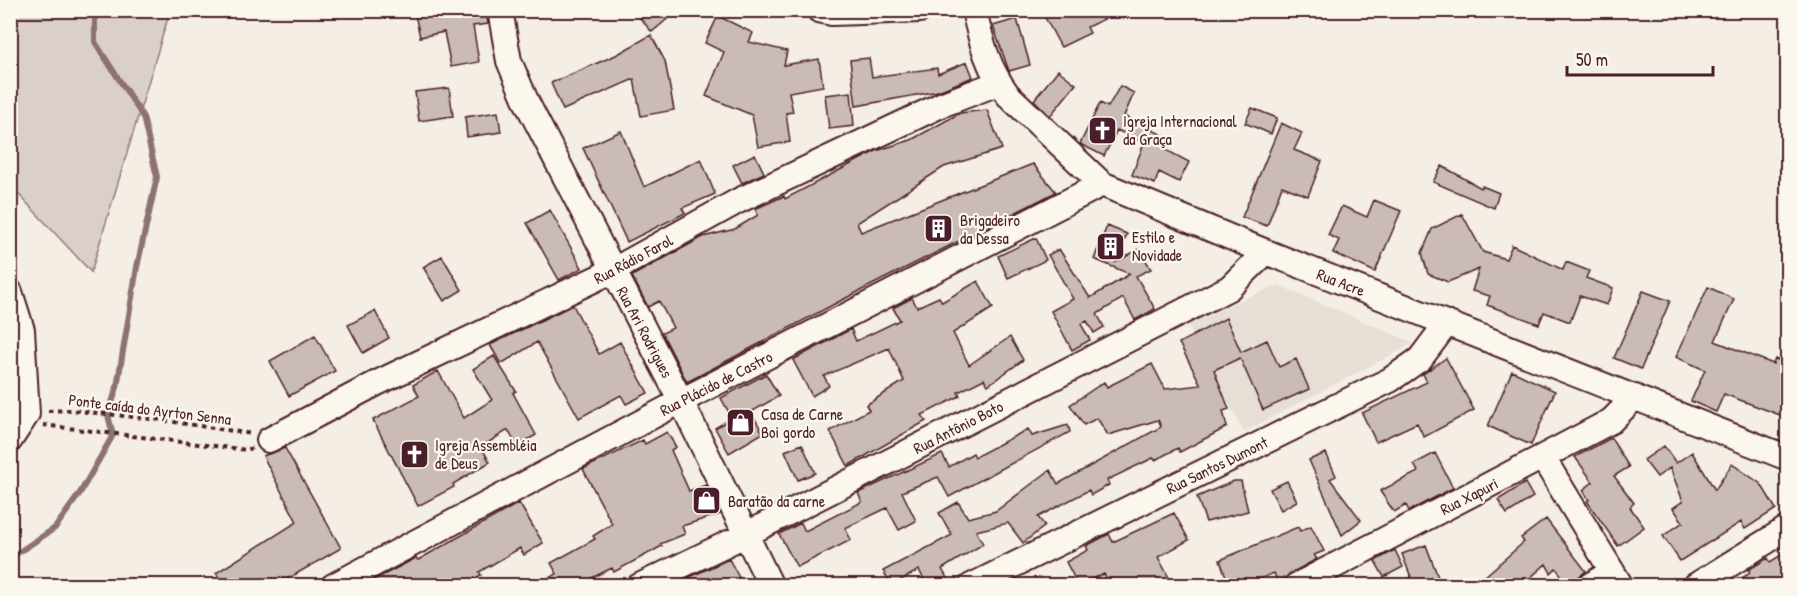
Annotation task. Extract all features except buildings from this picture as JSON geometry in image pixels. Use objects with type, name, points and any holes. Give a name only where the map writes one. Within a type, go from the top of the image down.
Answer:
[{"type":"street","name":"Rua Ari Rodrigues","points":[[500,10],[509,61],[771,585]]},
{"type":"street","points":[[819,10],[832,14],[920,10]]},
{"type":"street","name":"Rua Acre","points":[[974,10],[984,51],[1008,95],[1102,184],[1266,252],[1788,458]]},
{"type":"street","name":"Rua Rádio Farol","points":[[269,440],[377,383],[612,271],[738,201],[941,105],[999,82]]},
{"type":"street","name":"Rua Plácido de Castro","points":[[333,585],[681,401],[1102,184]]},
{"type":"street","name":"Rua Antônio Boto","points":[[639,585],[746,535],[1229,288],[1266,252]]},
{"type":"street","points":[[10,292],[22,330],[20,425]]},
{"type":"street","name":"Rua Santos Dumont","points":[[971,585],[1390,381],[1420,359],[1446,323]]},
{"type":"street","name":"Rua Xapuri","points":[[1296,585],[1611,421],[1635,397]]},
{"type":"street","points":[[1543,458],[1616,579],[1590,585]]},
{"type":"street","points":[[1695,585],[1788,528]]},
{"type":"path","name":"Ponte caída do Ayrton Senna","points":[[20,425],[70,410],[203,426],[255,434],[269,440]]},
{"type":"path","points":[[20,425],[248,450],[269,440]]},
{"type":"shaded area","points":[[11,10],[170,11],[91,272],[11,186]]},
{"type":"shaded area","points":[[1278,285],[1414,343],[1244,432],[1187,323]]},
{"type":"waterway","points":[[10,558],[55,528],[80,493],[113,435],[108,415],[117,387],[137,267],[157,177],[143,117],[95,42],[95,10]]},
{"type":"place","name":"Igreja Internacional da Graça","points":[[1102,130]]},
{"type":"place","name":"Brigadeiro da Dessa","points":[[939,229]]},
{"type":"place","name":"Estilo e Novidade","points":[[1111,246]]},
{"type":"place","name":"Casa de Carne Boi gordo","points":[[740,423]]},
{"type":"place","name":"Igreja Assembléia de Deus","points":[[414,454]]},
{"type":"place","name":"Baratão da carne","points":[[707,501]]}]
